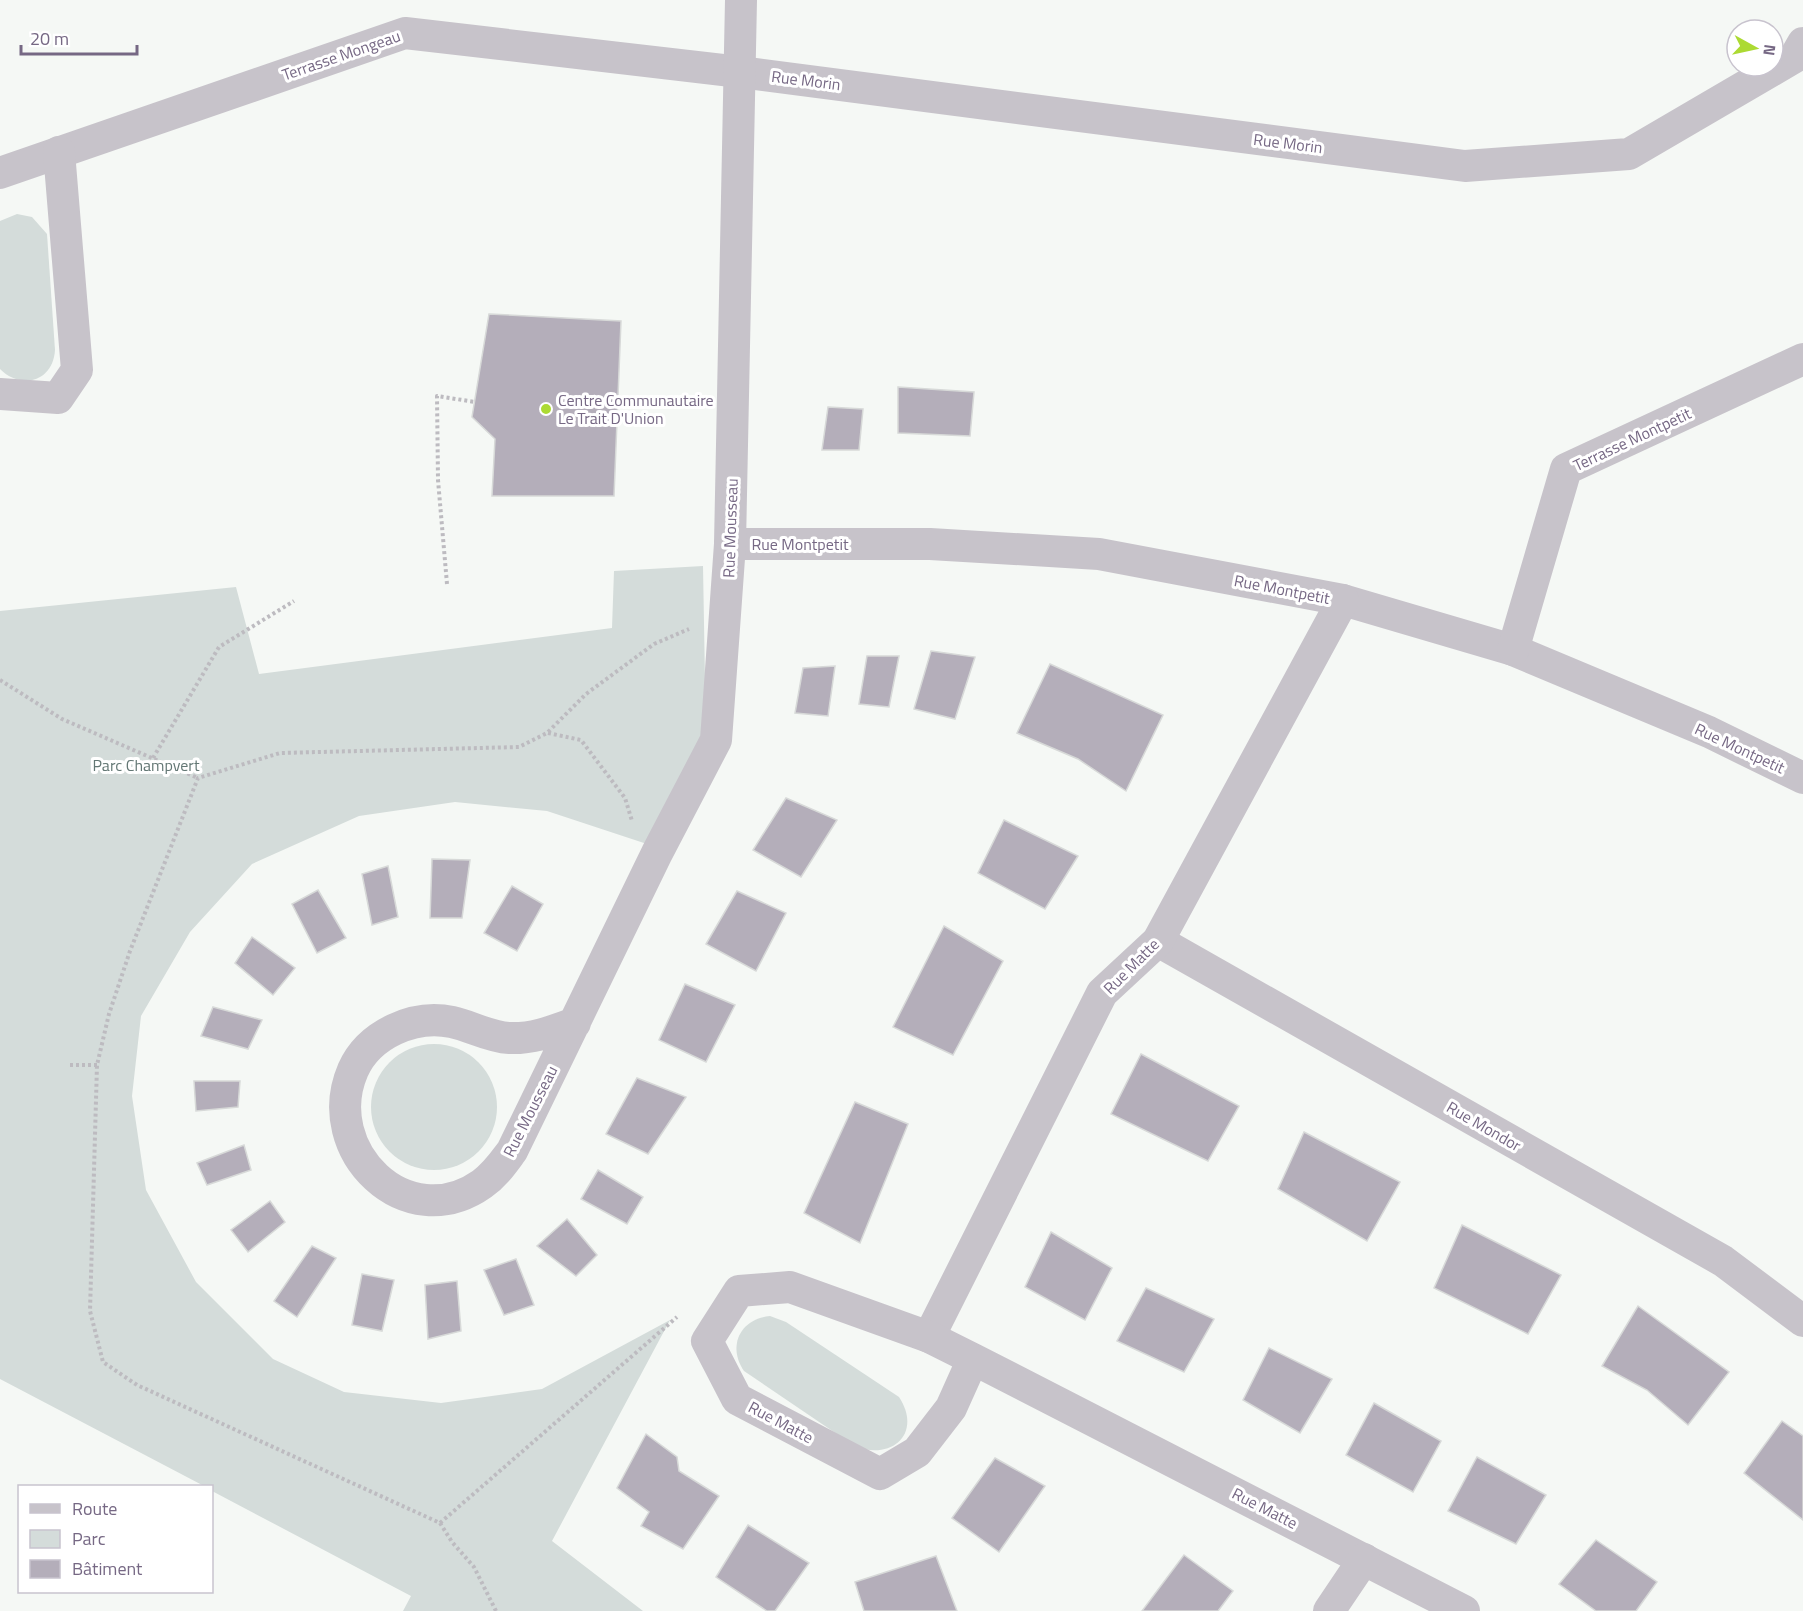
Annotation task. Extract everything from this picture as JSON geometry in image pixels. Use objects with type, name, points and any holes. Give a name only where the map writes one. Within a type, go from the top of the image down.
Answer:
[{"type":"street","name":"Rue Mousseau","points":[[575,1023],[543,1035],[508,1038],[452,1022],[429,1020],[406,1024],[385,1034],[367,1049],[354,1068],[346,1091],[344,1114],[348,1137],[358,1158],[373,1176],[392,1189],[414,1197],[437,1199],[460,1195],[481,1185],[499,1170],[512,1151],[575,1023],[648,872],[716,740],[730,544],[741,0]]},
{"type":"street","name":"Terrasse Mongeau","points":[[0,173],[405,33],[740,72]]},
{"type":"street","name":"Rue Morin","points":[[740,72],[1464,166],[1629,154],[1795,57],[1803,43]]},
{"type":"street","points":[[0,393],[58,398],[77,370],[59,152]]},
{"type":"street","name":"Terrasse Montpetit","points":[[1513,650],[1566,469],[1803,359]]},
{"type":"street","name":"Rue Montpetit","points":[[730,544],[930,544],[1099,554],[1343,600],[1513,650],[1709,732],[1803,778]]},
{"type":"street","name":"Rue Matte","points":[[929,1337],[1102,993],[1158,941],[1343,600]]},
{"type":"street","name":"Rue Mondor","points":[[1158,941],[1723,1261],[1803,1322]]},
{"type":"street","name":"Rue Matte","points":[[973,1359],[951,1408],[917,1452],[880,1474],[737,1399],[707,1341],[739,1291],[790,1287],[929,1337],[973,1359],[1364,1559],[1464,1611]]},
{"type":"street","points":[[1329,1611],[1364,1559]]},
{"type":"path","points":[[447,584],[438,480],[437,396],[475,402]]},
{"type":"path","points":[[153,758],[219,647],[294,601]]},
{"type":"path","points":[[0,680],[62,719],[198,778],[280,753],[519,747],[547,733],[586,694],[654,644],[726,615]]},
{"type":"path","points":[[547,733],[581,740],[625,798],[648,872]]},
{"type":"path","points":[[198,778],[130,951],[109,1014],[97,1065],[90,1311],[103,1362],[137,1385],[440,1523],[452,1542],[474,1567],[496,1611]]},
{"type":"path","points":[[70,1065],[97,1065]]},
{"type":"path","points":[[440,1523],[682,1313],[721,1318]]},
{"type":"green space","points":[[17,214],[32,217],[47,234],[55,350],[49,369],[42,376],[26,381],[8,376],[0,369],[0,221]]},
{"type":"green space","name":"Parc Champvert","points":[[703,566],[706,738],[650,845],[547,811],[455,802],[359,816],[252,864],[190,932],[141,1016],[132,1096],[146,1190],[196,1282],[273,1359],[344,1392],[441,1403],[542,1389],[670,1320],[552,1541],[643,1611],[403,1611],[411,1596],[213,1492],[213,1485],[202,1485],[0,1379],[0,611],[236,587],[259,674],[612,628],[614,571]]},
{"type":"green space","points":[[434,1044],[458,1049],[478,1063],[492,1083],[497,1107],[492,1131],[478,1151],[458,1165],[434,1170],[410,1165],[390,1151],[376,1131],[371,1107],[376,1083],[390,1063],[410,1049]]},
{"type":"green space","points":[[770,1316],[786,1322],[899,1397],[907,1421],[906,1432],[900,1440],[882,1450],[856,1447],[744,1371],[737,1352],[739,1335],[751,1322]]},
{"type":"building","name":"Centre Communautaire Le Trait D'Union","points":[[489,314],[621,321],[614,496],[492,496],[495,439],[472,417]]},
{"type":"building","points":[[898,387],[974,392],[970,436],[898,433]]},
{"type":"building","points":[[828,407],[863,409],[859,450],[822,450]]},
{"type":"building","points":[[931,651],[975,657],[955,719],[914,709]]},
{"type":"building","points":[[867,656],[899,656],[889,707],[859,704]]},
{"type":"building","points":[[1050,664],[1163,715],[1126,791],[1078,759],[1017,733]]},
{"type":"building","points":[[835,666],[828,716],[795,713],[803,668]]},
{"type":"building","points":[[786,798],[837,820],[801,877],[753,850]]},
{"type":"building","points":[[1004,820],[1078,856],[1045,909],[978,873]]},
{"type":"building","points":[[432,859],[470,860],[462,918],[430,918]]},
{"type":"building","points":[[388,866],[398,917],[372,925],[362,874]]},
{"type":"building","points":[[512,886],[543,904],[517,951],[484,933]]},
{"type":"building","points":[[318,890],[346,938],[317,953],[292,904]]},
{"type":"building","points":[[737,891],[786,913],[756,971],[706,944]]},
{"type":"building","points":[[944,926],[1003,961],[953,1055],[893,1027]]},
{"type":"building","points":[[252,937],[295,968],[273,995],[235,963]]},
{"type":"building","points":[[685,984],[735,1005],[706,1062],[659,1040]]},
{"type":"building","points":[[213,1007],[262,1020],[248,1049],[201,1036]]},
{"type":"building","points":[[1141,1054],[1239,1106],[1208,1161],[1111,1114]]},
{"type":"building","points":[[637,1078],[686,1097],[648,1154],[606,1134]]},
{"type":"building","points":[[194,1081],[240,1081],[238,1107],[196,1111]]},
{"type":"building","points":[[855,1102],[908,1124],[860,1243],[804,1213]]},
{"type":"building","points":[[1304,1132],[1400,1182],[1367,1241],[1278,1189]]},
{"type":"building","points":[[244,1145],[251,1170],[207,1185],[197,1163]]},
{"type":"building","points":[[598,1170],[643,1197],[627,1224],[581,1199]]},
{"type":"building","points":[[270,1201],[285,1222],[248,1252],[231,1230]]},
{"type":"building","points":[[567,1219],[597,1255],[576,1276],[537,1246]]},
{"type":"building","points":[[1462,1225],[1561,1275],[1528,1334],[1434,1288]]},
{"type":"building","points":[[1051,1232],[1112,1268],[1085,1320],[1025,1287]]},
{"type":"building","points":[[312,1246],[336,1258],[297,1317],[274,1301]]},
{"type":"building","points":[[516,1259],[534,1305],[504,1315],[484,1270]]},
{"type":"building","points":[[362,1274],[394,1280],[382,1331],[352,1325]]},
{"type":"building","points":[[457,1281],[461,1331],[428,1339],[425,1285]]},
{"type":"building","points":[[1146,1288],[1214,1319],[1184,1372],[1117,1341]]},
{"type":"building","points":[[1638,1306],[1729,1372],[1688,1425],[1647,1390],[1602,1366]]},
{"type":"building","points":[[1269,1348],[1332,1379],[1300,1433],[1243,1400]]},
{"type":"building","points":[[1374,1403],[1441,1441],[1413,1492],[1346,1455]]},
{"type":"building","points":[[1782,1421],[1803,1436],[1803,1520],[1744,1473]]},
{"type":"building","points":[[646,1434],[677,1457],[679,1471],[719,1496],[683,1549],[641,1526],[649,1512],[617,1488]]},
{"type":"building","points":[[1477,1457],[1546,1495],[1516,1544],[1448,1511]]},
{"type":"building","points":[[995,1458],[1045,1486],[999,1552],[952,1518]]},
{"type":"building","points":[[748,1525],[809,1563],[775,1611],[767,1611],[716,1577]]},
{"type":"building","points":[[1596,1540],[1657,1582],[1636,1611],[1596,1611],[1559,1584]]},
{"type":"building","points":[[1184,1555],[1233,1591],[1218,1611],[1142,1611]]},
{"type":"building","points":[[936,1556],[957,1611],[864,1611],[855,1582]]},
{"type":"place","name":"Centre Communautaire Le Trait D'Union","points":[[546,409]]}]
